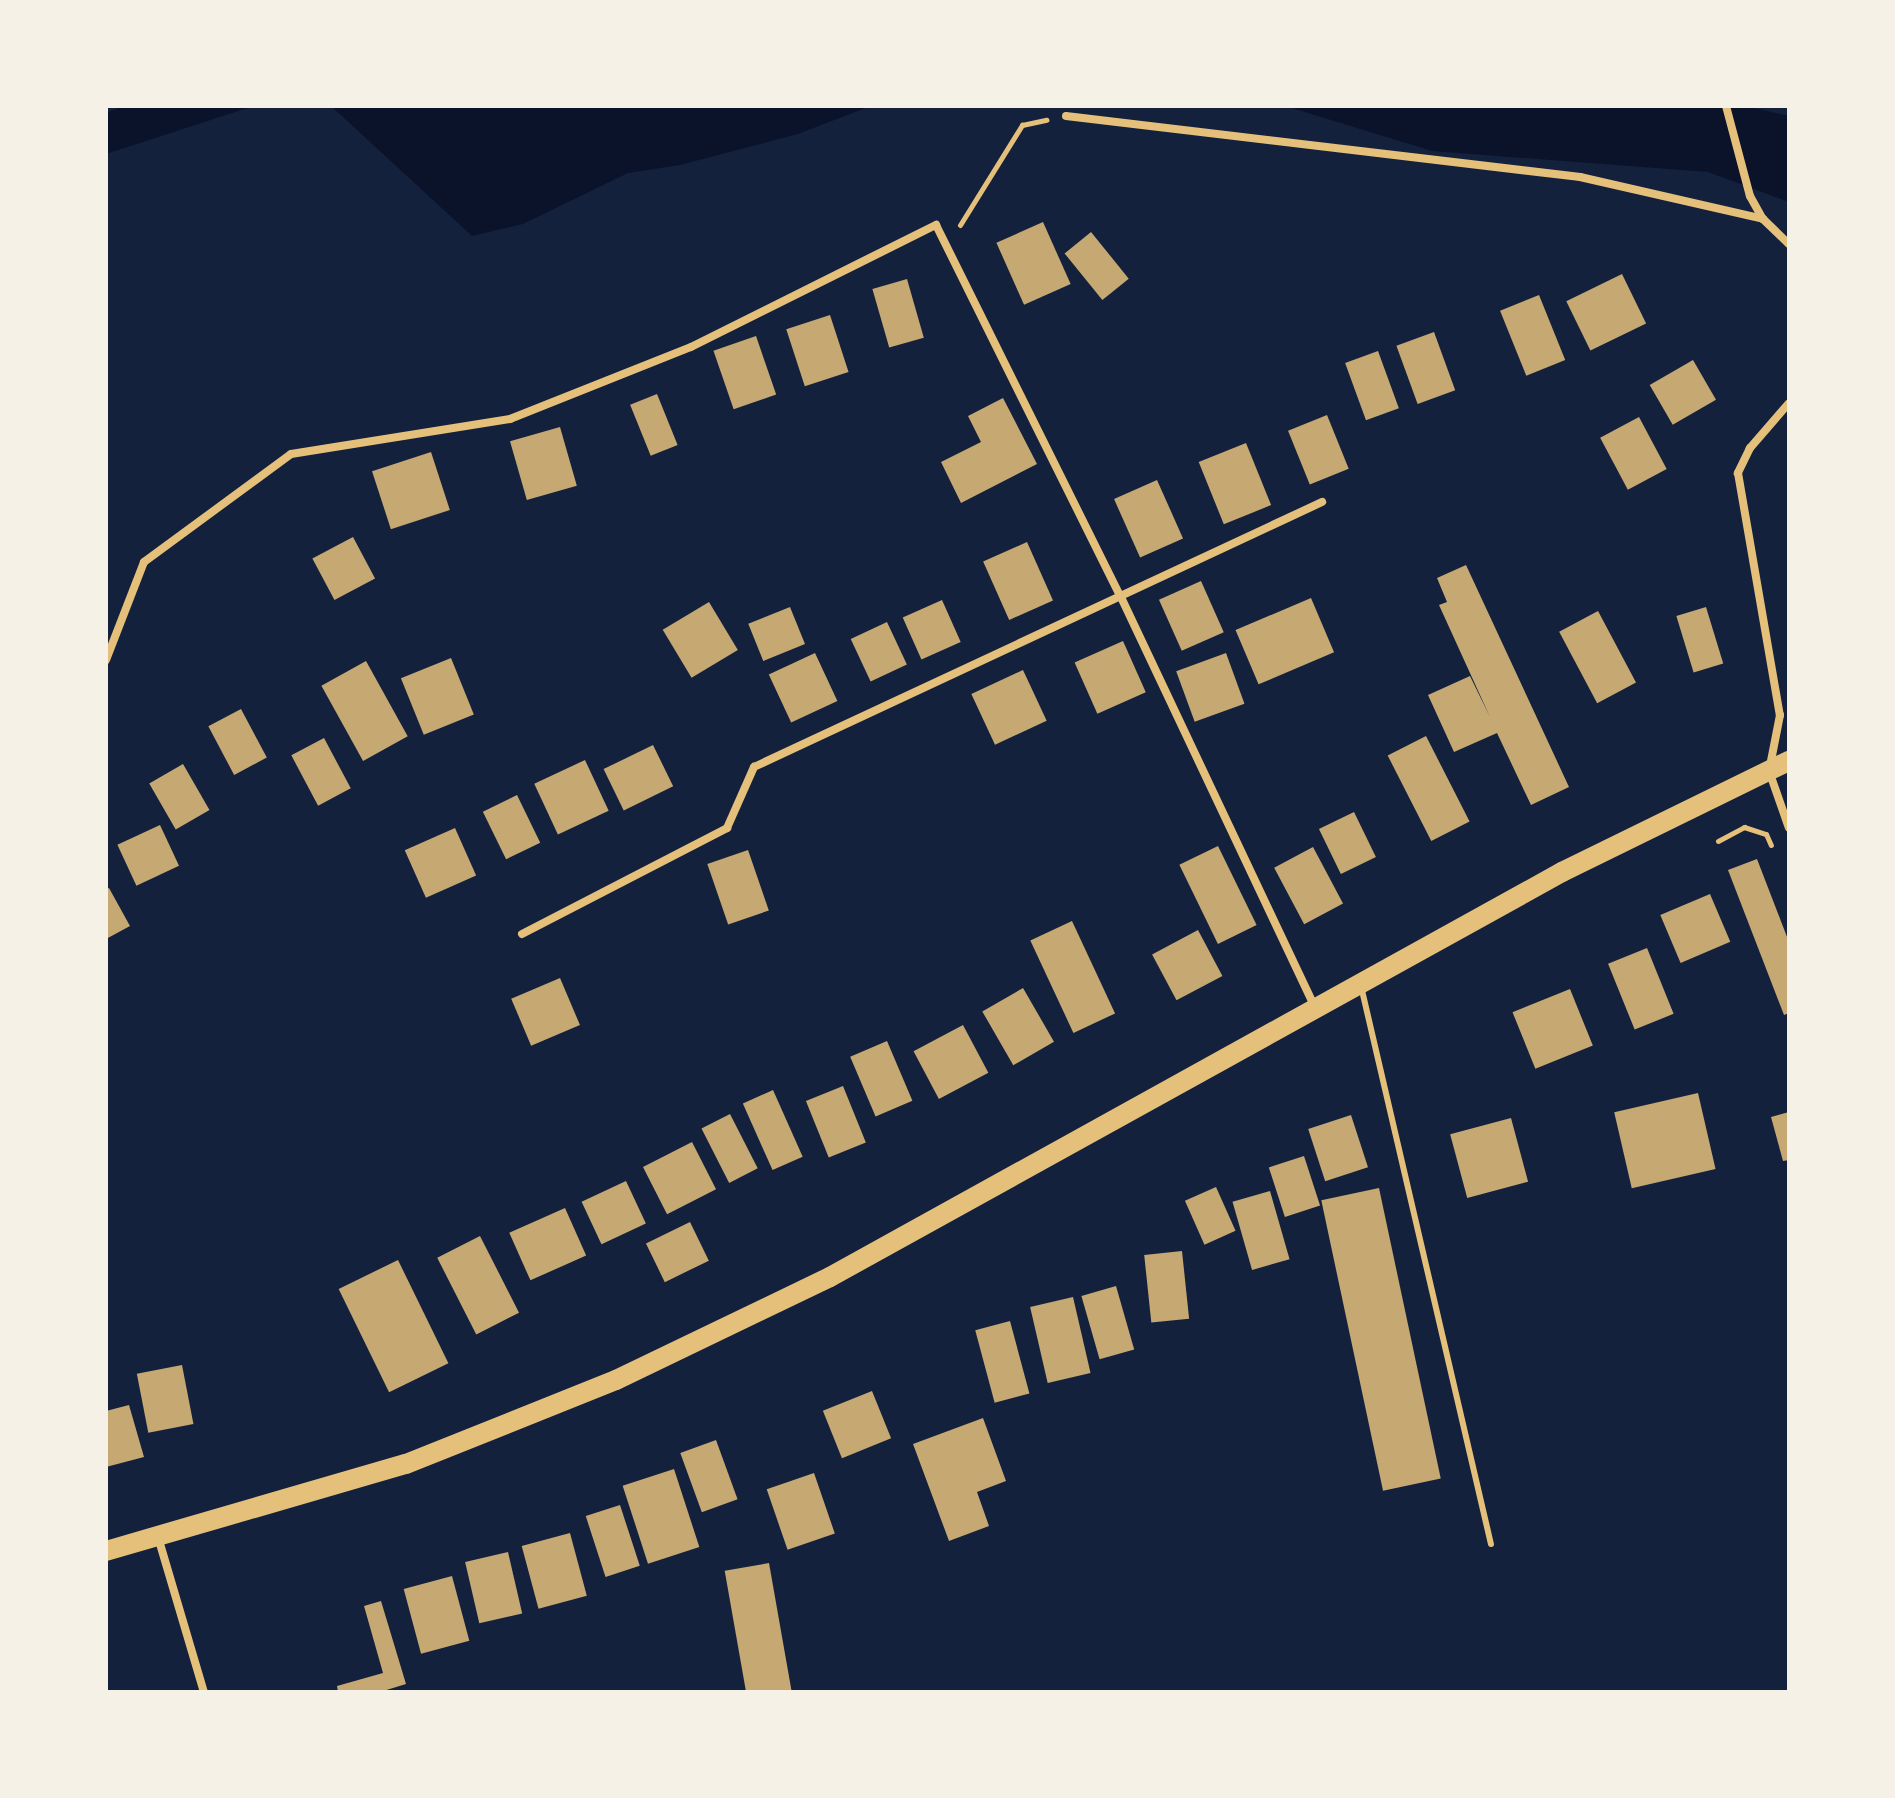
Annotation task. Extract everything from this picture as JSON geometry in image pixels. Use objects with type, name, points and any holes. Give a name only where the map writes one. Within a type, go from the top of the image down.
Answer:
[{"type":"main road","points":[[106,1551],[406,1464],[616,1380],[857,1263],[1562,872],[1789,761]]},
{"type":"street","points":[[1726,106],[1750,196],[1763,219],[1789,244]]},
{"type":"street","points":[[1066,116],[1580,177],[1763,219]]},
{"type":"street","points":[[106,660],[144,562],[291,454],[510,419],[691,347],[936,225],[1120,595],[1315,1008]]},
{"type":"street","points":[[1789,403],[1750,448],[1738,473],[1780,715],[1769,771],[1789,828]]},
{"type":"street","points":[[522,934],[727,828],[754,767],[1322,502]]},
{"type":"street","points":[[158,1537],[204,1692]]},
{"type":"lane","points":[[1360,983],[1491,1544]]},
{"type":"path","points":[[947,247],[1022,125],[1066,116]]},
{"type":"path","points":[[1718,841],[1744,827],[1766,834],[1771,845]]},
{"type":"water","points":[[123,106],[254,106],[106,154],[106,113]]},
{"type":"water","points":[[331,106],[871,106],[798,134],[680,165],[628,173],[523,224],[472,236]]},
{"type":"water","points":[[1285,106],[1746,106],[1789,116],[1789,202],[1708,172],[1432,151]]},
{"type":"building","points":[[1043,222],[1071,284],[1024,305],[996,243]]},
{"type":"building","points":[[1091,232],[1129,279],[1102,300],[1065,253]]},
{"type":"building","points":[[1622,274],[1646,323],[1590,351],[1566,301]]},
{"type":"building","points":[[907,279],[924,338],[889,348],[872,289]]},
{"type":"building","points":[[1539,295],[1565,360],[1526,376],[1500,311]]},
{"type":"building","points":[[830,315],[849,372],[805,386],[786,329]]},
{"type":"building","points":[[1434,332],[1455,390],[1418,404],[1396,346]]},
{"type":"building","points":[[756,336],[776,395],[734,409],[713,351]]},
{"type":"building","points":[[1378,351],[1399,408],[1366,420],[1345,363]]},
{"type":"building","points":[[1693,360],[1716,400],[1673,425],[1650,385]]},
{"type":"building","points":[[657,394],[678,445],[651,456],[630,405]]},
{"type":"building","points":[[1003,398],[1037,464],[961,503],[941,462],[981,442],[968,416]]},
{"type":"building","points":[[1327,415],[1349,469],[1310,485],[1288,431]]},
{"type":"building","points":[[1639,417],[1667,469],[1628,490],[1600,438]]},
{"type":"building","points":[[560,427],[577,486],[527,500],[510,441]]},
{"type":"building","points":[[1246,443],[1271,505],[1224,524],[1199,462]]},
{"type":"building","points":[[431,452],[450,510],[391,529],[372,471]]},
{"type":"building","points":[[1157,480],[1183,538],[1140,558],[1114,499]]},
{"type":"building","points":[[353,537],[375,578],[334,600],[312,559]]},
{"type":"building","points":[[1027,542],[1053,600],[1009,620],[983,562]]},
{"type":"building","points":[[1466,565],[1569,787],[1531,805],[1497,733],[1454,752],[1428,695],[1470,676],[1490,717],[1439,605],[1447,602],[1437,578]]},
{"type":"building","points":[[1201,581],[1224,632],[1182,651],[1159,600]]},
{"type":"building","points":[[1311,598],[1334,652],[1259,684],[1236,630]]},
{"type":"building","points":[[942,600],[961,642],[921,660],[903,617]]},
{"type":"building","points":[[709,602],[738,650],[692,678],[663,630]]},
{"type":"building","points":[[790,607],[805,644],[763,661],[748,624]]},
{"type":"building","points":[[1706,607],[1723,663],[1694,672],[1676,616]]},
{"type":"building","points":[[1598,611],[1636,683],[1597,703],[1559,632]]},
{"type":"building","points":[[887,622],[907,665],[871,682],[851,639]]},
{"type":"building","points":[[1123,641],[1146,692],[1097,714],[1075,663]]},
{"type":"building","points":[[815,653],[837,701],[791,723],[769,675]]},
{"type":"building","points":[[1226,653],[1244,704],[1195,722],[1176,671]]},
{"type":"building","points":[[451,658],[474,715],[424,735],[401,678]]},
{"type":"building","points":[[366,661],[408,736],[363,761],[321,686]]},
{"type":"building","points":[[1023,670],[1047,721],[995,745],[971,694]]},
{"type":"building","points":[[241,709],[267,758],[234,775],[208,726]]},
{"type":"building","points":[[1426,736],[1470,822],[1431,841],[1388,756]]},
{"type":"building","points":[[324,738],[351,788],[318,806],[291,755]]},
{"type":"building","points":[[653,745],[673,786],[624,810],[604,769]]},
{"type":"building","points":[[585,760],[609,811],[558,834],[534,784]]},
{"type":"building","points":[[183,764],[210,810],[176,829],[149,784]]},
{"type":"building","points":[[517,795],[540,843],[506,859],[483,812]]},
{"type":"building","points":[[1354,812],[1376,857],[1341,874],[1319,829]]},
{"type":"building","points":[[160,825],[179,866],[136,886],[117,845]]},
{"type":"building","points":[[455,828],[476,876],[426,898],[405,850]]},
{"type":"building","points":[[1218,846],[1257,925],[1218,944],[1179,865]]},
{"type":"building","points":[[1313,847],[1343,904],[1304,924],[1274,868]]},
{"type":"building","points":[[748,850],[769,911],[728,925],[707,864]]},
{"type":"building","points":[[1757,859],[1789,942],[1789,1013],[1784,1015],[1728,870]]},
{"type":"building","points":[[109,888],[130,926],[106,939],[106,889]]},
{"type":"building","points":[[1710,894],[1730,942],[1681,963],[1660,915]]},
{"type":"building","points":[[1072,921],[1115,1013],[1073,1033],[1030,940]]},
{"type":"building","points":[[1198,930],[1222,976],[1176,1000],[1152,954]]},
{"type":"building","points":[[1647,948],[1674,1014],[1635,1030],[1608,964]]},
{"type":"building","points":[[560,978],[580,1025],[531,1046],[511,999]]},
{"type":"building","points":[[1023,988],[1054,1042],[1013,1065],[982,1012]]},
{"type":"building","points":[[1570,989],[1593,1046],[1535,1069],[1513,1012]]},
{"type":"building","points":[[963,1025],[988,1073],[939,1099],[914,1051]]},
{"type":"building","points":[[887,1041],[912,1101],[876,1116],[850,1057]]},
{"type":"building","points":[[843,1086],[866,1143],[829,1158],[806,1101]]},
{"type":"building","points":[[773,1090],[803,1157],[773,1170],[743,1103]]},
{"type":"building","points":[[1698,1093],[1716,1169],[1632,1188],[1614,1112]]},
{"type":"building","points":[[1789,1112],[1789,1160],[1783,1161],[1771,1117]]},
{"type":"building","points":[[730,1114],[758,1168],[729,1183],[701,1129]]},
{"type":"building","points":[[1351,1115],[1368,1167],[1325,1181],[1308,1129]]},
{"type":"building","points":[[1511,1118],[1528,1182],[1467,1198],[1450,1134]]},
{"type":"building","points":[[692,1142],[716,1189],[667,1214],[643,1167]]},
{"type":"building","points":[[1304,1156],[1320,1205],[1285,1217],[1269,1167]]},
{"type":"building","points":[[626,1181],[646,1224],[601,1244],[582,1202]]},
{"type":"building","points":[[1216,1187],[1236,1231],[1204,1245],[1185,1201]]},
{"type":"building","points":[[1379,1188],[1441,1479],[1383,1491],[1321,1200]]},
{"type":"building","points":[[1270,1191],[1290,1259],[1252,1270],[1233,1202]]},
{"type":"building","points":[[565,1208],[586,1256],[530,1280],[509,1233]]},
{"type":"building","points":[[690,1222],[709,1261],[665,1282],[646,1243]]},
{"type":"building","points":[[480,1236],[519,1313],[476,1334],[437,1258]]},
{"type":"building","points":[[1182,1251],[1189,1319],[1151,1323],[1144,1255]]},
{"type":"building","points":[[398,1260],[448,1363],[389,1392],[339,1289]]},
{"type":"building","points":[[1116,1286],[1134,1349],[1100,1359],[1081,1296]]},
{"type":"building","points":[[1073,1297],[1091,1373],[1048,1383],[1030,1307]]},
{"type":"building","points":[[1010,1321],[1029,1393],[995,1403],[975,1330]]},
{"type":"building","points":[[182,1365],[193,1424],[148,1433],[137,1374]]},
{"type":"building","points":[[872,1391],[891,1438],[842,1458],[823,1411]]},
{"type":"building","points":[[129,1405],[144,1457],[106,1467],[106,1411]]},
{"type":"building","points":[[983,1418],[1006,1481],[977,1492],[989,1526],[949,1541],[913,1444]]},
{"type":"building","points":[[716,1440],[738,1499],[702,1512],[680,1453]]},
{"type":"building","points":[[674,1469],[699,1547],[648,1564],[623,1486]]},
{"type":"building","points":[[814,1473],[835,1534],[788,1550],[767,1489]]},
{"type":"building","points":[[620,1505],[640,1566],[606,1577],[586,1516]]},
{"type":"building","points":[[570,1533],[587,1596],[539,1609],[522,1546]]},
{"type":"building","points":[[508,1552],[522,1613],[479,1623],[465,1562]]},
{"type":"building","points":[[769,1563],[792,1692],[746,1692],[725,1571]]},
{"type":"building","points":[[452,1576],[469,1641],[421,1654],[404,1589]]},
{"type":"building","points":[[381,1601],[406,1684],[380,1692],[338,1692],[337,1686],[383,1673],[364,1606]]}]
